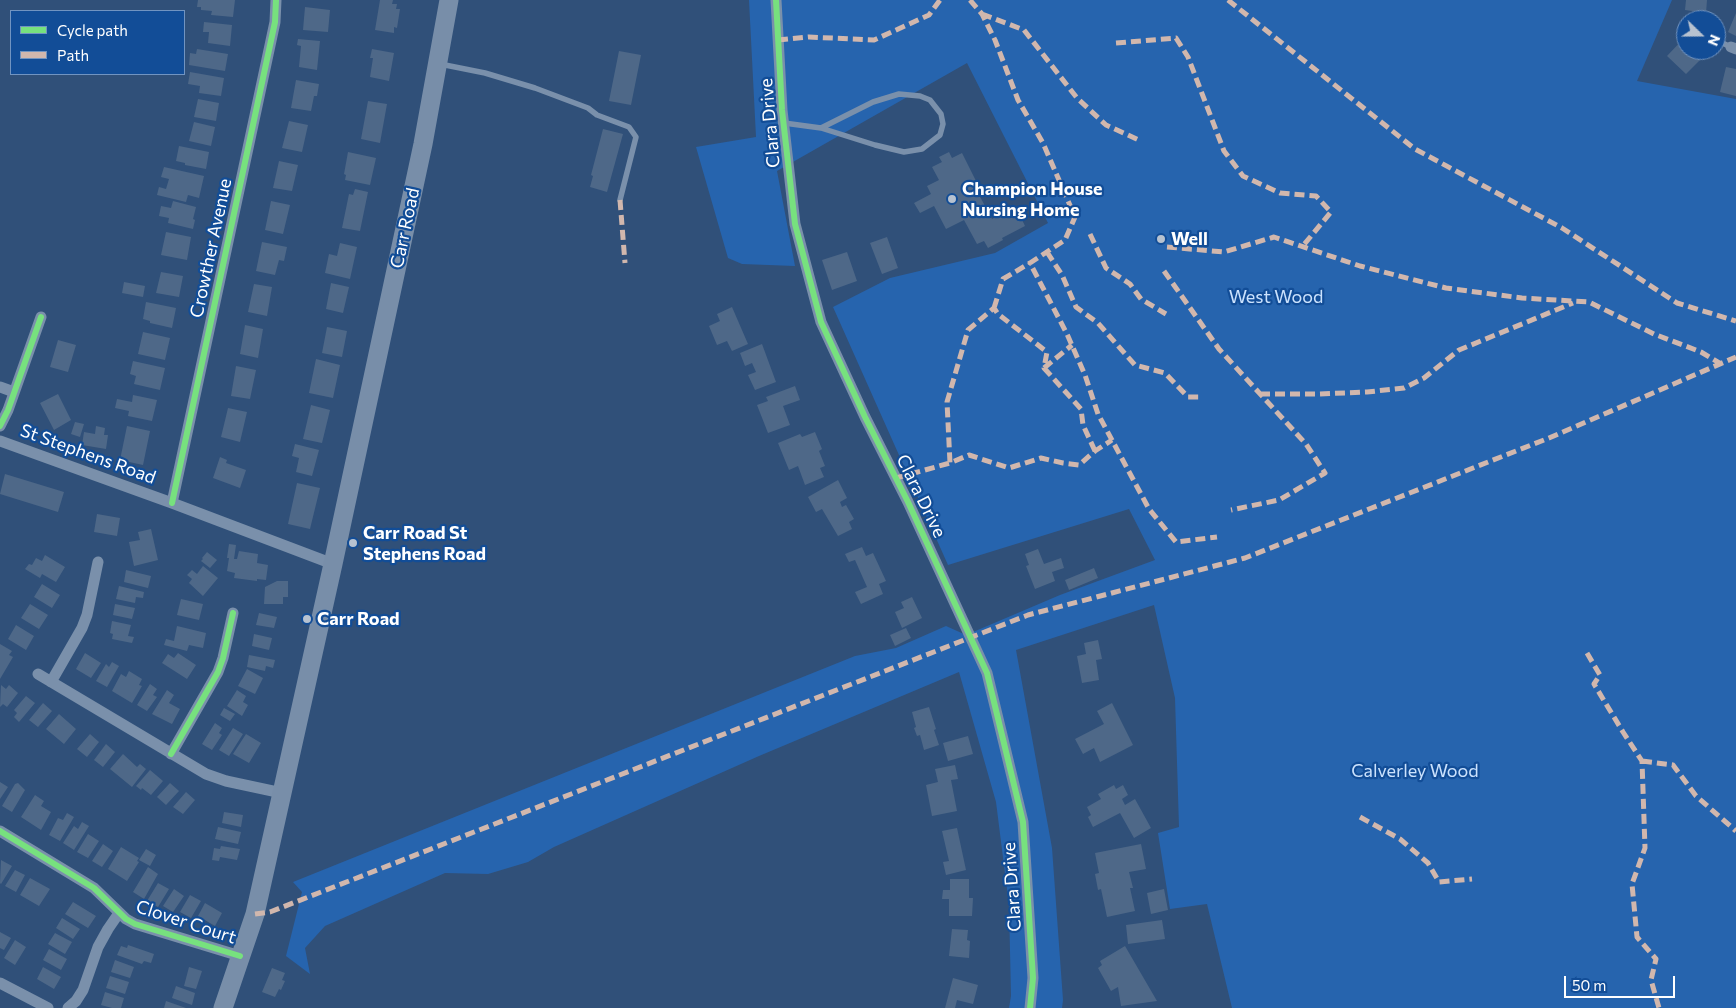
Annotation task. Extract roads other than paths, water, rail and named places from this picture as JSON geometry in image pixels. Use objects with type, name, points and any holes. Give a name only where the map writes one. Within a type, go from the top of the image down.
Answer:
[{"type":"main road","name":"Carr Road","points":[[223,1008],[255,914],[333,564],[423,144],[449,0]]},
{"type":"street","name":"Crowther Avenue","points":[[172,503],[273,32],[276,0]]},
{"type":"street","name":"Clara Drive","points":[[776,0],[784,123],[795,224],[821,322],[961,614],[987,673],[1022,822],[1033,978],[1030,1008]]},
{"type":"street","points":[[0,426],[8,410],[41,317]]},
{"type":"street","points":[[0,387],[14,392]]},
{"type":"street","name":"St Stephens Road","points":[[0,441],[333,564]]},
{"type":"street","points":[[51,682],[87,616],[98,562]]},
{"type":"street","points":[[171,754],[218,672],[224,658],[233,613]]},
{"type":"street","points":[[38,674],[206,774],[226,781],[282,793]]},
{"type":"street","name":"Clover Court","points":[[0,831],[94,888],[119,914],[135,924],[240,956]]},
{"type":"street","points":[[68,1008],[76,1001],[83,990],[98,947],[119,914]]},
{"type":"street","points":[[0,983],[48,1008]]},
{"type":"lane","points":[[438,63],[485,73],[535,88],[588,108],[597,115],[629,127],[636,137],[620,200]]},
{"type":"lane","points":[[784,123],[821,128],[904,152],[922,149],[940,135],[942,124],[941,114],[930,100],[920,96],[899,94],[873,102],[821,128]]},
{"type":"place","name":"Champion House Nursing Home","points":[[952,199]]},
{"type":"place","name":"Well","points":[[1161,239]]},
{"type":"place","name":"Carr Road St Stephens Road","points":[[353,543]]},
{"type":"place","name":"Carr Road","points":[[307,619]]},
{"type":"park label","name":"West Wood","points":[[1276,297]]},
{"type":"park label","name":"Calverley Wood","points":[[1415,771]]}]
